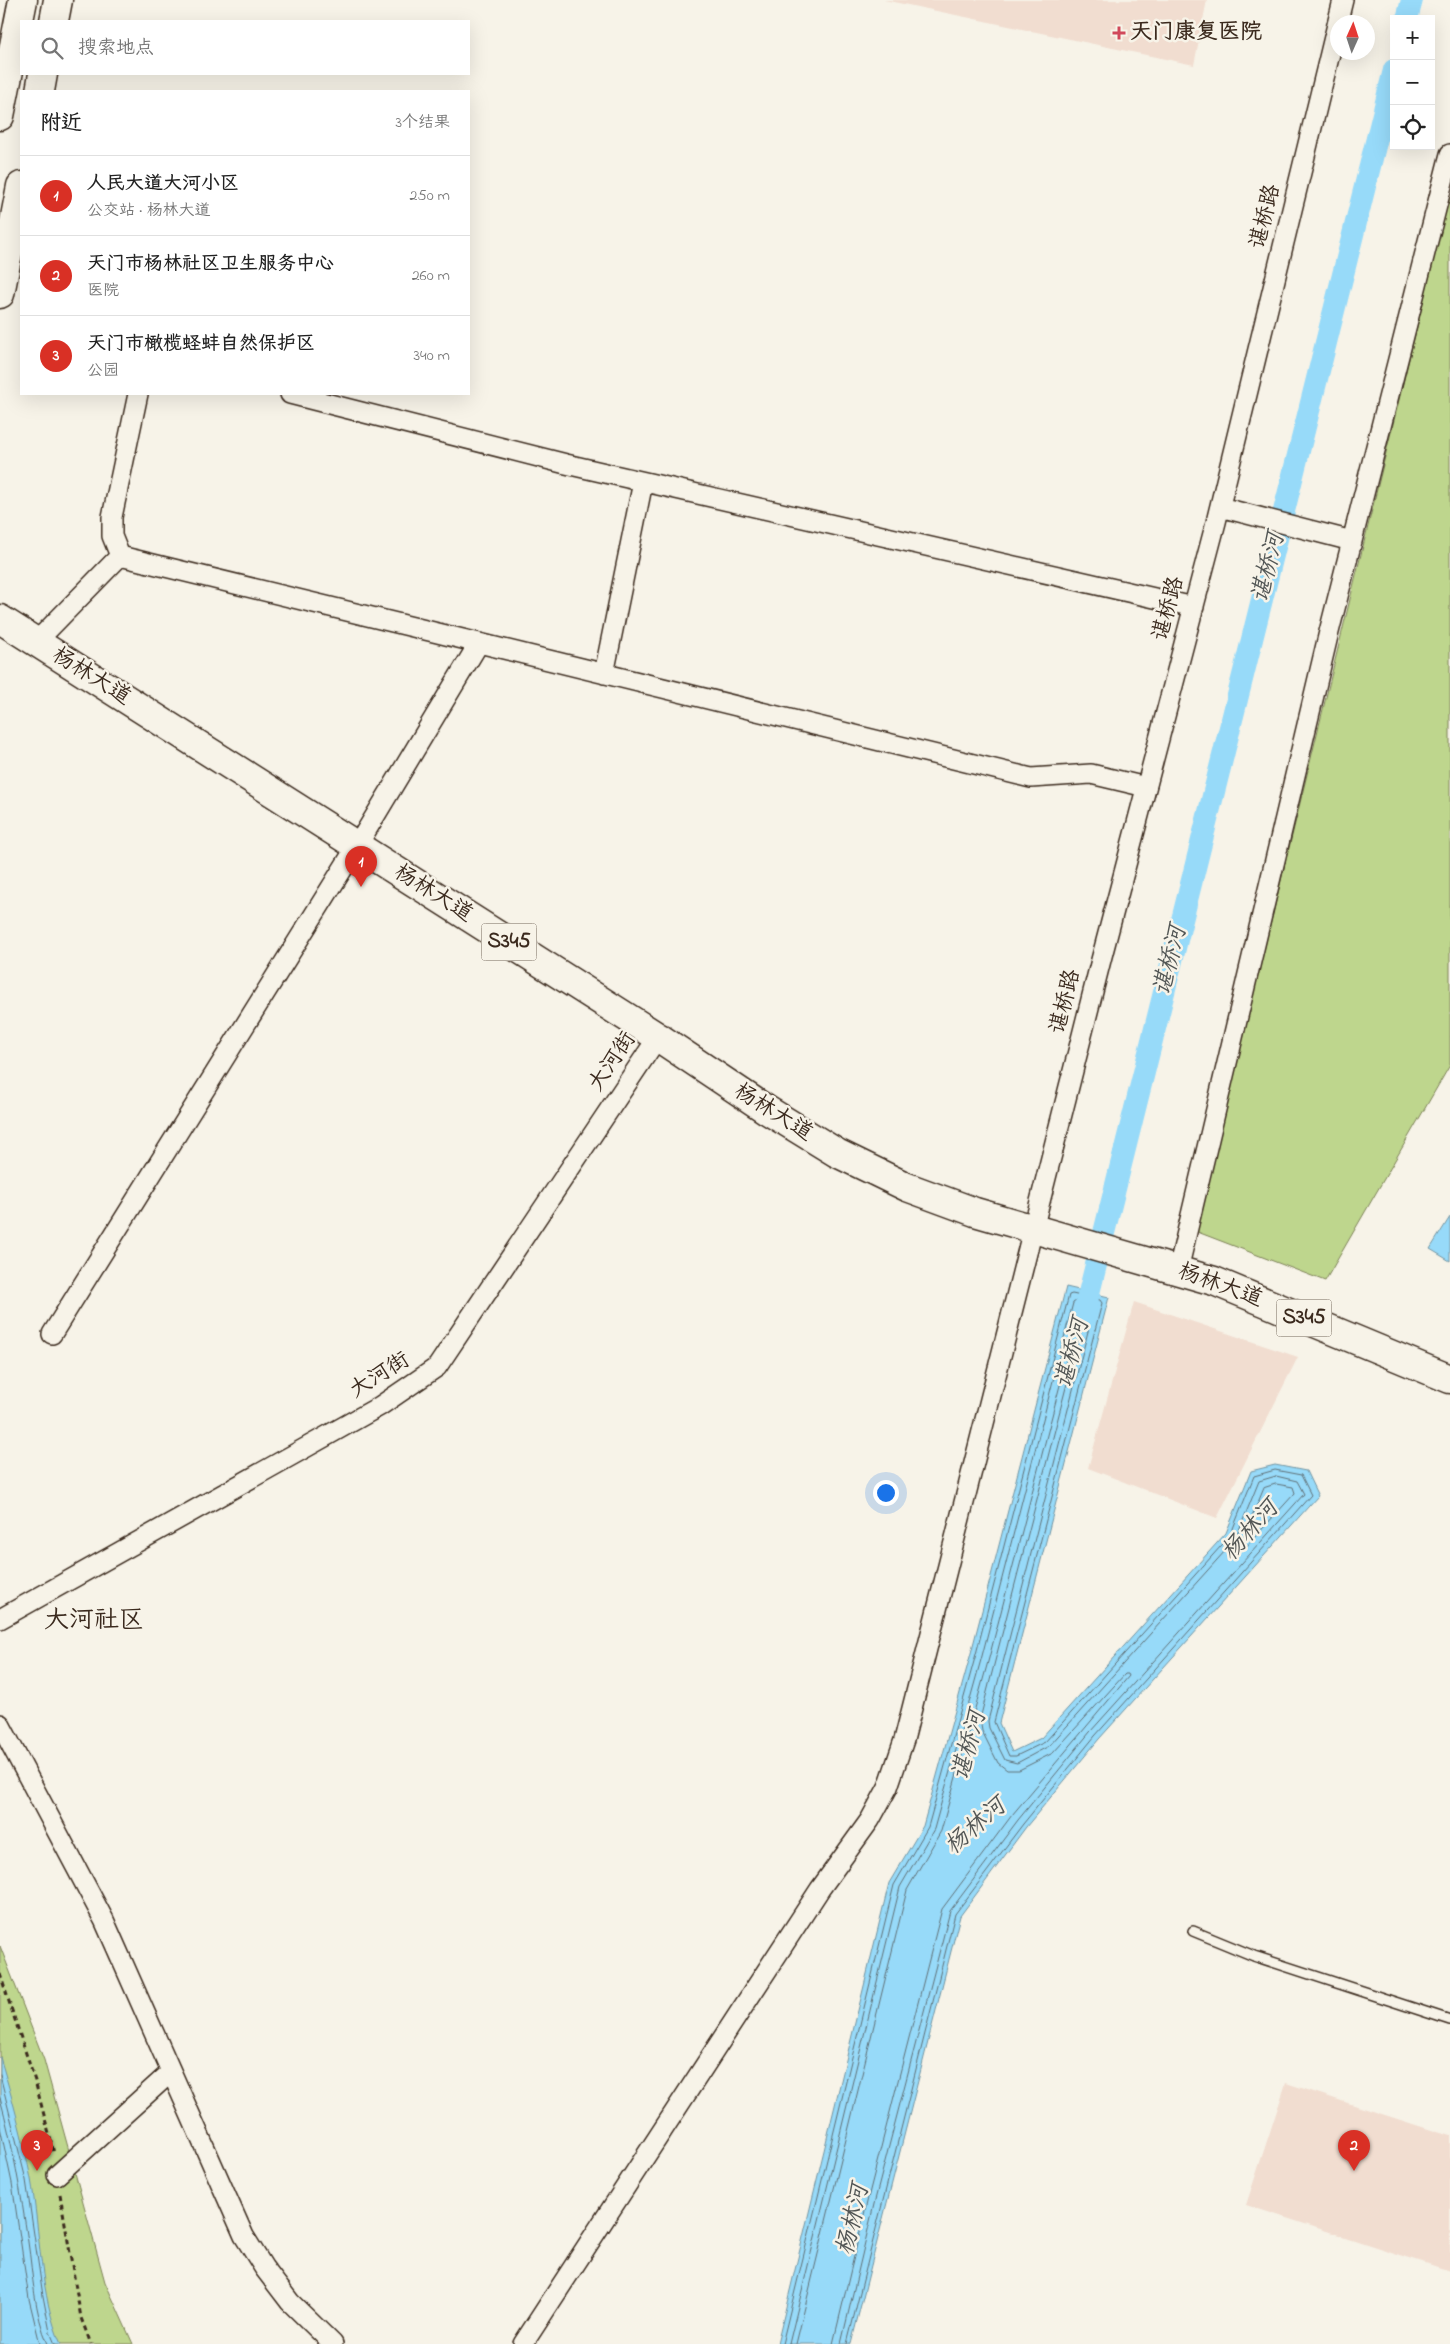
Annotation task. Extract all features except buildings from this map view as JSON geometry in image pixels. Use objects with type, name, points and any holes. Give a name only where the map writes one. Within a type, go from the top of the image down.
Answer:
[{"type":"main road","points":[[0,116],[23,0]]},
{"type":"main road","points":[[54,20],[58,0]]},
{"type":"main road","points":[[40,90],[44,75]]},
{"type":"main road","points":[[0,294],[20,191]]},
{"type":"main road","name":"杨林大道","points":[[0,620],[837,1153],[908,1187],[975,1212],[1034,1229]]},
{"type":"main road","name":"S345","points":[[1034,1229],[1167,1267]]},
{"type":"main road","name":"杨林大道","points":[[1167,1267],[1261,1300],[1450,1379]]},
{"type":"street","name":"谌桥路","points":[[523,2344],[820,1889],[870,1820],[888,1788],[904,1740],[1146,787],[1220,507],[1343,0]]},
{"type":"street","points":[[1167,1267],[1450,154]]},
{"type":"street","points":[[120,556],[112,536],[112,517],[138,395]]},
{"type":"street","points":[[294,395],[643,482],[1194,608]]},
{"type":"street","points":[[604,674],[643,482]]},
{"type":"street","points":[[1220,507],[1352,541]]},
{"type":"street","points":[[36,642],[120,556]]},
{"type":"street","points":[[120,556],[1031,778],[1091,774],[1146,787]]},
{"type":"street","points":[[52,1334],[357,846],[479,643]]},
{"type":"street","name":"大河街","points":[[0,1619],[380,1406],[417,1383],[437,1367],[658,1038]]},
{"type":"street","points":[[0,1724],[104,1920],[244,2236],[264,2268],[290,2302],[333,2344]]},
{"type":"street","points":[[58,2175],[171,2072]]},
{"type":"lane","points":[[1193,1931],[1262,1959],[1450,2020]]},
{"type":"shaded area","name":"天门康复医院","points":[[884,0],[1207,0],[1194,65]]},
{"type":"shaded area","points":[[1134,1302],[1298,1357],[1217,1518],[1088,1468]]},
{"type":"shaded area","points":[[1286,2083],[1450,2136],[1450,2271],[1246,2205]]},
{"type":"green space","points":[[1450,192],[1450,1065],[1325,1281],[1195,1231]]},
{"type":"green space","points":[[0,1946],[44,2060],[105,2282],[133,2344],[0,2344]]},
{"type":"water","points":[[1450,1217],[1450,1261],[1430,1249]]},
{"type":"water","name":"杨林河","points":[[1066,1287],[1109,1297],[999,1723],[1012,1752],[1041,1738],[1226,1533],[1251,1471],[1275,1465],[1306,1471],[1318,1496],[1099,1739],[1026,1827],[960,1916],[851,2344],[777,2344],[889,1883],[923,1826],[971,1653]]},
{"type":"water","points":[[0,2057],[28,2164],[45,2285],[54,2326],[61,2344],[0,2344]]},
{"type":"waterway","name":"谌桥河","points":[[1408,15],[1412,0]]},
{"type":"waterway","name":"谌桥河","points":[[1082,1321],[1390,86]]},
{"type":"place","name":"天门康复医院","points":[[1119,33]]},
{"type":"place","name":"人民大道大河小区","points":[[361,887]]},
{"type":"place","name":"天门市橄榄蛏蚌自然保护区","points":[[37,2171]]},
{"type":"place","name":"天门市杨林社区卫生服务中心","points":[[1354,2171]]},
{"type":"district","name":"大河社区","points":[[94,1621]]}]
